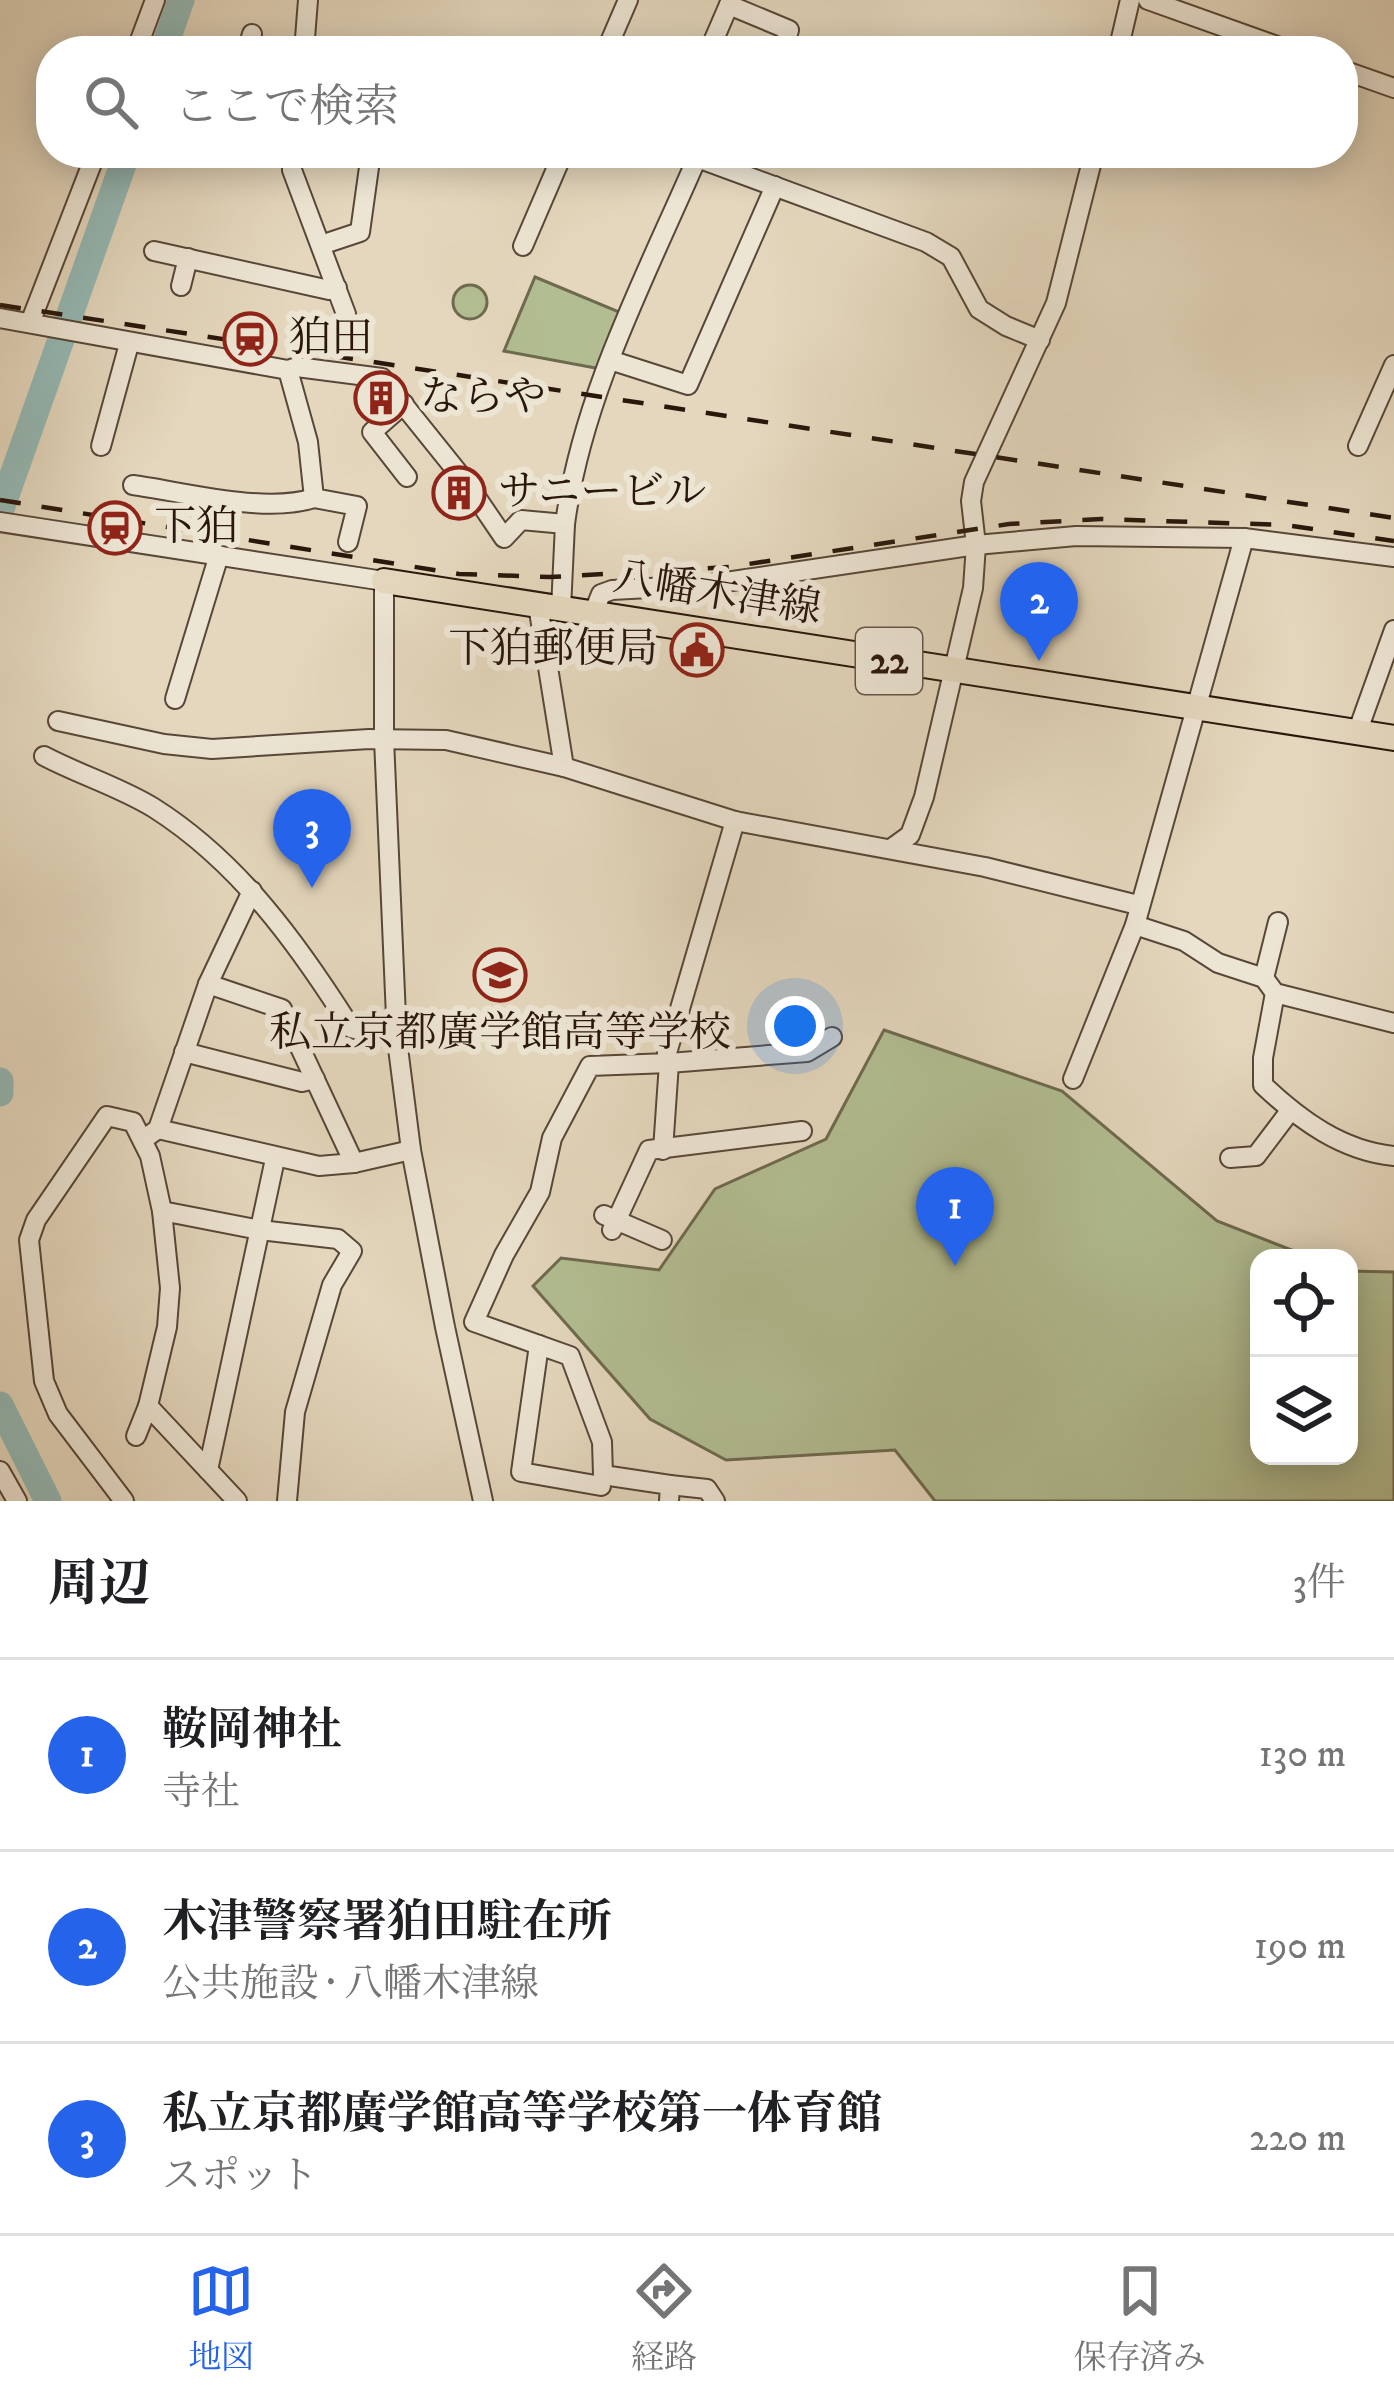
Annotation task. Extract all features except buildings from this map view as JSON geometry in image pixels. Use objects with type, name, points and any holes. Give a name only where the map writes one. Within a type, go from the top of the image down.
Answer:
[{"type":"main road","name":"八幡木津線","points":[[384,581],[1394,738]]},
{"type":"street","points":[[142,36],[155,0]]},
{"type":"street","points":[[305,36],[308,0]]},
{"type":"street","points":[[612,36],[628,0]]},
{"type":"street","points":[[1122,36],[1130,0]]},
{"type":"street","points":[[1148,0],[1249,36]]},
{"type":"street","points":[[716,36],[730,3],[789,30],[787,36]]},
{"type":"street","points":[[1358,75],[1394,88]]},
{"type":"street","points":[[34,323],[91,168]]},
{"type":"street","points":[[292,168],[346,314]]},
{"type":"street","points":[[321,245],[360,232],[369,168]]},
{"type":"street","points":[[524,246],[557,168]]},
{"type":"street","points":[[564,767],[549,607],[572,470],[685,168]]},
{"type":"street","points":[[726,168],[926,242],[951,257],[979,309],[1040,340]]},
{"type":"street","points":[[747,175],[749,168]]},
{"type":"street","points":[[892,848],[910,835],[924,797],[973,587],[974,482],[1056,303],[1090,168]]},
{"type":"street","points":[[610,360],[688,385],[775,186]]},
{"type":"street","points":[[154,251],[328,290],[337,288]]},
{"type":"street","points":[[181,286],[188,258]]},
{"type":"street","points":[[0,318],[288,370],[298,367],[382,378],[468,484],[504,538],[521,520],[565,524]]},
{"type":"street","points":[[101,446],[129,344]]},
{"type":"street","points":[[1358,446],[1394,365]]},
{"type":"street","points":[[288,370],[308,442],[314,498]]},
{"type":"street","points":[[404,404],[372,432],[406,477]]},
{"type":"street","points":[[133,485],[251,502],[314,498],[357,506],[348,542]]},
{"type":"street","points":[[4,522],[384,581],[384,739],[397,1040],[411,1150],[483,1501]]},
{"type":"street","points":[[593,614],[601,594],[612,590],[781,576],[976,545],[1076,536],[1244,538],[1394,557]]},
{"type":"street","points":[[1073,1079],[1137,915],[1244,538]]},
{"type":"street","points":[[175,698],[219,556]]},
{"type":"street","points":[[1357,733],[1394,629]]},
{"type":"street","points":[[58,721],[164,744],[212,749],[446,740],[564,767],[734,821],[1045,879],[1137,915],[1218,963],[1269,986],[1394,1023]]},
{"type":"street","points":[[44,756],[150,806],[196,837],[252,891],[310,963],[351,1028],[397,1040]]},
{"type":"street","points":[[663,1150],[667,1053],[734,821]]},
{"type":"street","points":[[136,1436],[167,1327],[170,1288],[151,1134],[208,984],[252,891]]},
{"type":"street","points":[[1278,922],[1261,1079],[1290,1111],[1365,1152],[1394,1156]]},
{"type":"street","points":[[208,984],[282,1009],[354,1163]]},
{"type":"street","points":[[474,1322],[540,1192],[552,1138],[590,1066],[806,1052],[832,1037]]},
{"type":"street","points":[[184,1052],[302,1082],[315,1078]]},
{"type":"street","points":[[1230,1158],[1256,1156],[1290,1111]]},
{"type":"street","points":[[124,1501],[58,1414],[44,1381],[30,1278],[29,1240],[36,1220],[107,1116],[133,1122],[151,1134],[319,1166],[411,1150]]},
{"type":"street","points":[[662,1240],[611,1222],[649,1150],[802,1131]]},
{"type":"street","points":[[208,1470],[274,1159]]},
{"type":"street","points":[[162,1211],[338,1240],[352,1251],[332,1285],[296,1412],[287,1501]]},
{"type":"street","points":[[445,1327],[474,1322],[570,1356],[602,1442],[601,1487]]},
{"type":"street","points":[[539,1345],[521,1472],[601,1487],[670,1493],[707,1489],[715,1501]]},
{"type":"street","points":[[148,1406],[238,1501]]},
{"type":"street","points":[[0,1471],[16,1501]]},
{"type":"green space","points":[[535,277],[624,314],[601,369],[504,351]]},
{"type":"green space","points":[[470,285],[482,290],[487,302],[482,314],[470,319],[458,314],[453,302],[458,290]]},
{"type":"green space","points":[[884,1030],[1062,1091],[1217,1221],[1289,1249],[1250,1249],[1250,1465],[1358,1465],[1358,1271],[1394,1272],[1394,1501],[935,1501],[895,1450],[726,1460],[650,1419],[533,1286],[561,1258],[659,1270],[715,1189],[826,1139]]},
{"type":"waterway","points":[[168,36],[181,0]]},
{"type":"waterway","points":[[0,512],[122,168]]},
{"type":"waterway","points":[[0,1081],[0,1093]]},
{"type":"waterway","points":[[0,1405],[48,1501]]},
{"type":"railway","points":[[0,305],[1394,518]]},
{"type":"railway","points":[[0,500],[459,574],[550,577],[729,567],[1009,524],[1101,519],[1285,525],[1394,541]]},
{"type":"place","name":"狛田","points":[[250,339]]},
{"type":"place","name":"ならや","points":[[381,398]]},
{"type":"place","name":"サニービル","points":[[459,493]]},
{"type":"place","name":"下狛","points":[[115,528]]},
{"type":"place","name":"下狛郵便局","points":[[697,650]]},
{"type":"place","name":"木津警察署狛田駐在所","points":[[1039,661]]},
{"type":"place","name":"私立京都廣学館高等学校第一体育館","points":[[312,888]]},
{"type":"place","name":"私立京都廣学館高等学校","points":[[500,975]]},
{"type":"place","name":"鞍岡神社","points":[[955,1266]]}]
